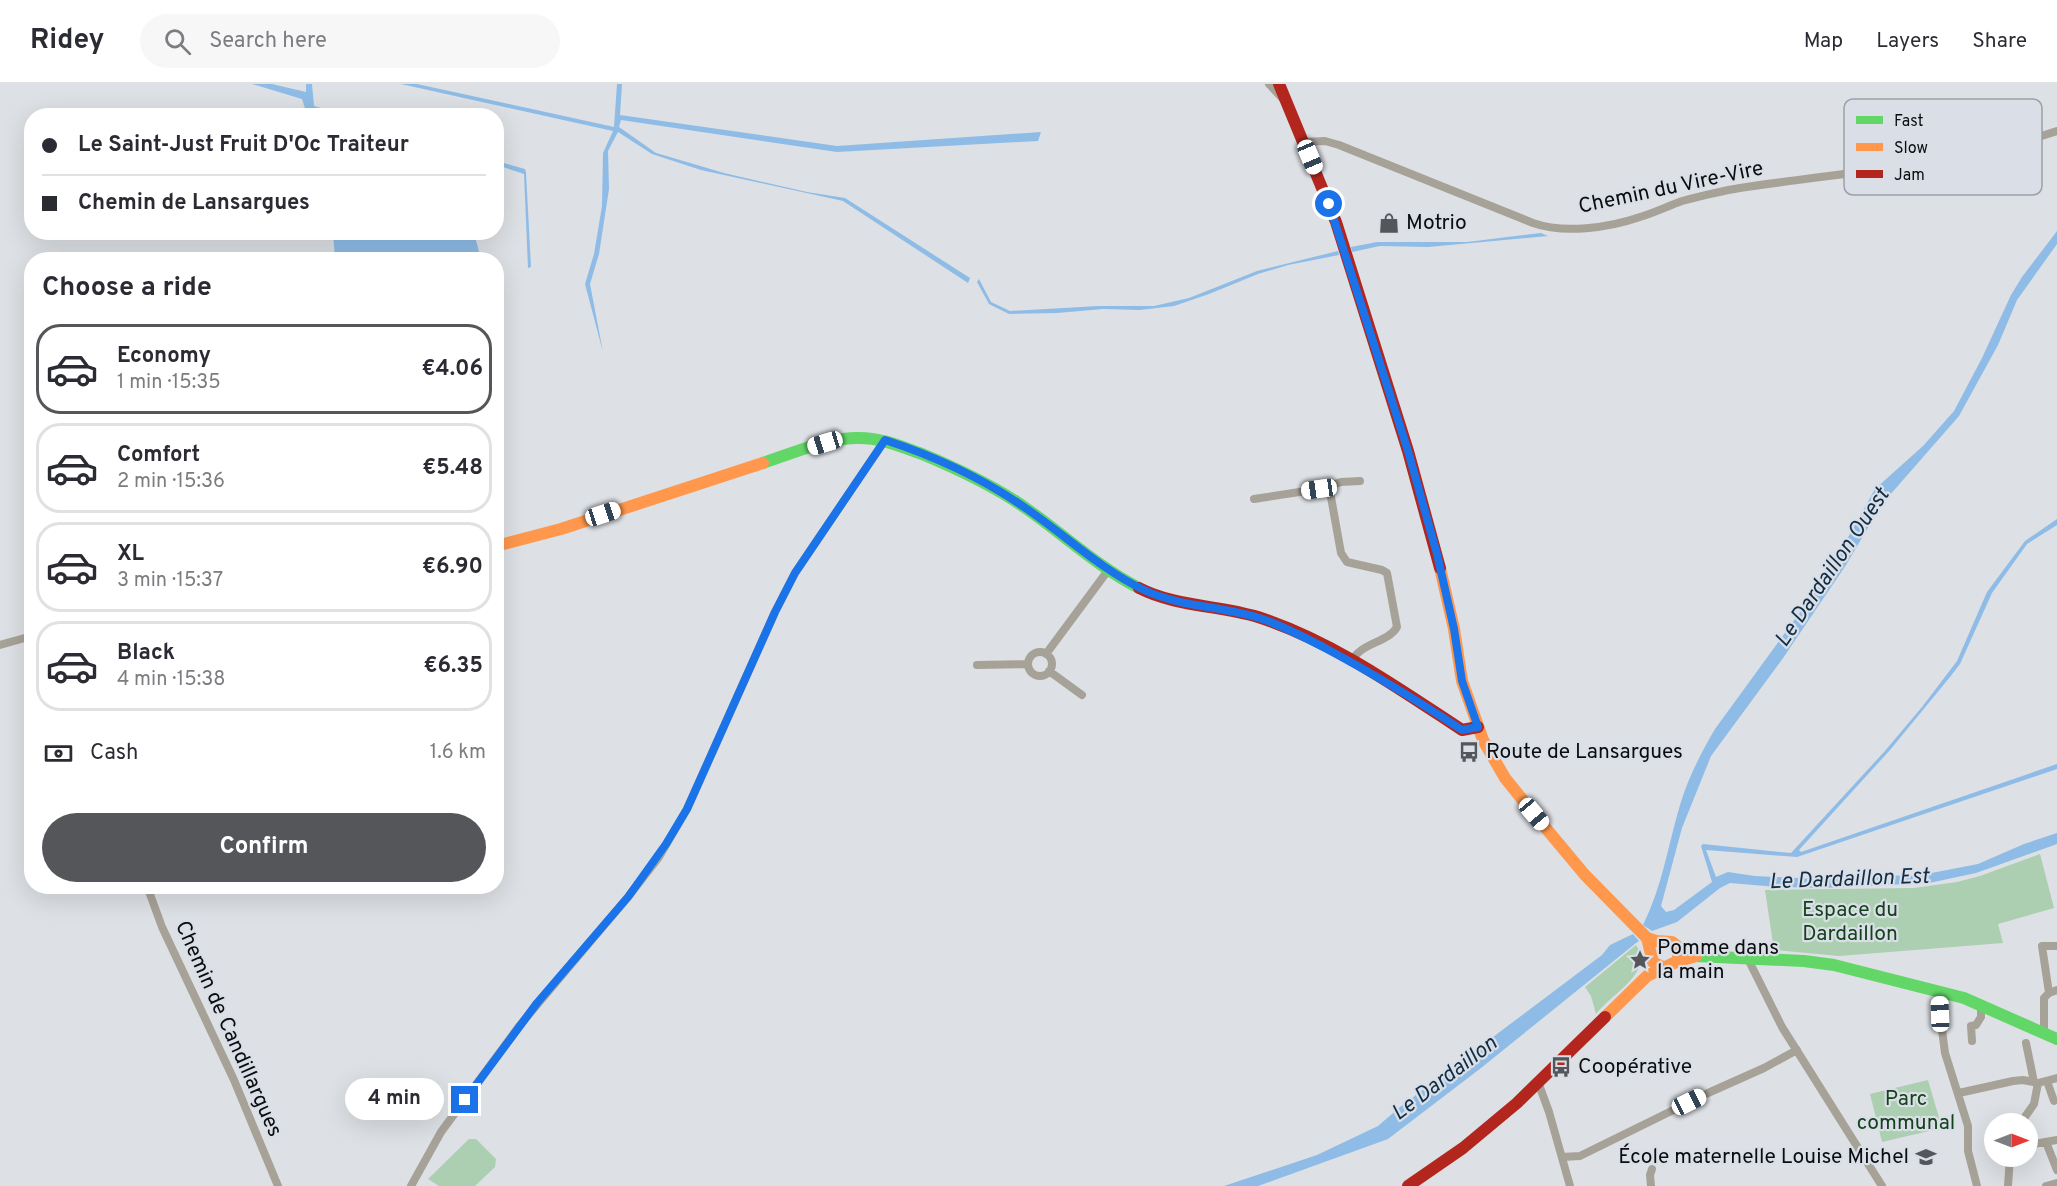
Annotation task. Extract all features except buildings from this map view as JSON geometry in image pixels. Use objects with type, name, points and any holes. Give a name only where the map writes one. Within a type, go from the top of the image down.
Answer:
[{"type":"street","points":[[1269,84],[1287,102]]},
{"type":"street","points":[[1279,84],[1336,222],[1408,451],[1437,554],[1454,629],[1462,681],[1478,727],[1491,756],[1506,778],[1585,875],[1652,943]]},
{"type":"street","name":"Chemin du Vire-Vire","points":[[2042,135],[2057,131]]},
{"type":"street","name":"Chemin du Vire-Vire","points":[[1304,142],[1318,141],[1339,145],[1533,223],[1551,228],[1601,225],[1639,218],[1680,202],[1739,188],[1844,173]]},
{"type":"street","points":[[504,544],[561,529],[840,439],[874,437],[959,470],[998,491],[1024,507],[1109,569],[1143,590],[1160,597],[1259,618],[1304,637],[1350,662],[1406,693],[1462,730],[1478,727]]},
{"type":"street","points":[[411,1186],[441,1132],[520,1024],[628,897],[658,857],[687,809],[775,612],[795,573],[885,440]]},
{"type":"street","points":[[1254,499],[1319,489],[1341,482],[1360,481]]},
{"type":"street","points":[[1329,486],[1342,558],[1347,562],[1378,568],[1387,573],[1396,623],[1392,633],[1361,649],[1350,662]]},
{"type":"street","points":[[1046,654],[1109,569]]},
{"type":"street","points":[[0,645],[24,638]]},
{"type":"street","points":[[1039,652],[1046,654],[1051,660],[1049,670],[1044,675],[1036,675],[1030,671],[1028,664],[1032,655],[1039,652]]},
{"type":"street","points":[[976,665],[1028,664]]},
{"type":"street","points":[[1049,670],[1082,695]]},
{"type":"street","name":"Chemin de Candillargues","points":[[150,894],[162,927],[234,1080],[278,1186]]},
{"type":"street","points":[[1408,1186],[1463,1148],[1517,1103],[1647,976],[1668,961],[1671,941],[1652,943]]},
{"type":"street","points":[[1652,943],[1651,958],[1668,961],[1696,956],[1804,961],[1834,965],[1981,1004],[2057,1039]]},
{"type":"street","points":[[2040,1031],[2044,998],[2053,992],[2042,946],[2057,946]]},
{"type":"street","points":[[1748,959],[1768,1001],[1882,1186]]},
{"type":"street","points":[[1756,973],[1763,960]]},
{"type":"street","points":[[1940,992],[1945,1053],[1968,1126],[1968,1151],[1977,1186]]},
{"type":"street","points":[[1972,1041],[1971,1026],[1976,1025],[1981,1017],[1981,1004]]},
{"type":"street","points":[[2026,1043],[2040,1082],[2054,1101]]},
{"type":"street","points":[[1562,1157],[1580,1156],[1797,1050]]},
{"type":"street","points":[[1959,1093],[2013,1081],[2040,1082],[2057,1078]]},
{"type":"street","points":[[1538,1082],[1570,1186]]},
{"type":"street","points":[[2028,1113],[2034,1104],[2040,1082]]},
{"type":"street","points":[[2038,1143],[2057,1140]]},
{"type":"street","points":[[2046,1142],[2057,1170]]},
{"type":"street","points":[[2008,1186],[2009,1167]]},
{"type":"street","points":[[1651,1186],[1652,1168]]},
{"type":"street","points":[[2046,1186],[2057,1183]]},
{"type":"green space","name":"Espace du Dardaillon","points":[[2040,854],[2054,908],[1998,924],[2003,943],[1839,956],[1774,950],[1765,890],[1914,888],[1980,876]]},
{"type":"green space","points":[[1636,945],[1643,957],[1635,975],[1596,1014],[1591,996],[1585,987]]},
{"type":"green space","name":"Parc communal","points":[[1928,1080],[1942,1128],[1882,1142],[1870,1094]]},
{"type":"green space","points":[[469,1139],[476,1139],[496,1159],[495,1167],[475,1186],[439,1186],[428,1179]]},
{"type":"water","points":[[252,84],[272,84],[306,92],[306,84],[312,84],[314,106],[321,108],[305,108],[302,99]]},
{"type":"water","points":[[401,84],[417,84],[614,127],[617,84],[622,84],[620,115],[837,146],[1041,132],[1038,141],[837,152],[621,120],[619,127],[656,153],[724,173],[807,192],[845,198],[970,278],[968,283],[843,201],[701,170],[652,154],[618,132],[608,151],[609,189],[599,254],[590,284],[603,352],[585,284],[594,254],[602,206],[603,153],[613,131]]},
{"type":"water","points":[[504,163],[525,169],[526,172],[531,267],[528,268],[524,174],[504,167]]},
{"type":"water","points":[[2057,231],[2057,244],[2017,300],[1998,345],[1959,416],[1882,504],[1846,565],[1781,661],[1711,756],[1682,828],[1661,906],[1666,912],[1674,910],[1712,882],[1701,846],[1703,844],[1791,853],[1922,707],[1957,661],[1987,592],[2025,541],[2057,519],[2057,525],[2027,544],[1992,593],[1960,664],[1950,677],[1890,750],[1799,850],[1801,852],[2057,764],[2057,769],[1797,857],[1706,850],[1716,877],[1728,872],[1755,876],[1817,879],[1872,875],[1916,876],[1978,864],[2024,844],[2057,833],[2057,844],[1976,873],[1929,883],[1824,888],[1730,883],[1720,888],[1677,922],[1652,931],[1643,925],[1660,881],[1680,805],[1695,766],[1715,729],[1827,575],[1875,489],[1923,446],[1954,411],[2011,295]]},
{"type":"water","points":[[1541,233],[1548,236],[1428,247],[1380,246],[1352,252],[1351,247],[1377,242],[1467,242]]},
{"type":"water","points":[[334,240],[476,240],[479,252],[334,252]]},
{"type":"water","points":[[1338,251],[1339,255],[1288,265],[1258,274],[1174,306],[1140,310],[1103,309],[1009,314],[989,304],[977,282],[979,279],[991,302],[1010,311],[1098,306],[1154,306],[1189,298],[1257,271]]},
{"type":"water","name":"Le Dardaillon","points":[[1633,934],[1639,941],[1481,1068],[1388,1139],[1258,1186],[1224,1186],[1317,1155],[1378,1126],[1602,955],[1610,945]]},
{"type":"traffic: fast","points":[[763,463],[809,447],[844,439],[873,439],[898,445],[976,478],[1002,493],[1109,570],[1139,588]]},
{"type":"traffic: fast","points":[[1679,951],[1696,956],[1804,961],[1834,965],[1964,998],[2057,1039]]},
{"type":"traffic: slow","points":[[504,544],[561,529],[763,463]]},
{"type":"traffic: slow","points":[[1440,568],[1454,629],[1462,681],[1483,740],[1505,778],[1585,875],[1647,938],[1653,962],[1665,968]]},
{"type":"traffic: slow","points":[[1647,938],[1672,942],[1677,946],[1678,956]]},
{"type":"traffic: slow","points":[[1605,1017],[1647,976],[1676,962],[1696,956]]},
{"type":"traffic: jam","points":[[1279,84],[1336,222],[1408,451],[1440,568]]},
{"type":"traffic: jam","points":[[1139,588],[1168,599],[1243,613],[1285,627],[1364,667],[1462,730],[1478,727]]},
{"type":"traffic: jam","points":[[1408,1186],[1463,1148],[1517,1103],[1605,1017]]},
{"type":"place","name":"Motrio","points":[[1389,223]]},
{"type":"place","name":"Route de Lansargues","points":[[1469,752]]},
{"type":"place","name":"Pomme dans la main","points":[[1640,960]]},
{"type":"place","name":"Coopérative","points":[[1561,1067]]},
{"type":"place","name":"École maternelle Louise Michel","points":[[1926,1157]]},
{"type":"route","points":[[465,1100],[520,1024],[628,897],[674,832],[687,809],[775,612],[795,573],[885,440],[968,474],[998,491],[1024,507],[1109,569],[1143,590],[1160,597],[1259,618],[1304,637],[1350,662],[1420,702],[1462,730],[1478,727],[1462,681],[1454,629],[1437,554],[1408,451],[1329,204]]},
{"type":"water label","name":"Le Dardaillon Ouest","points":[[1833,568]]},
{"type":"water label","name":"Le Dardaillon Est","points":[[1849,880]]}]
